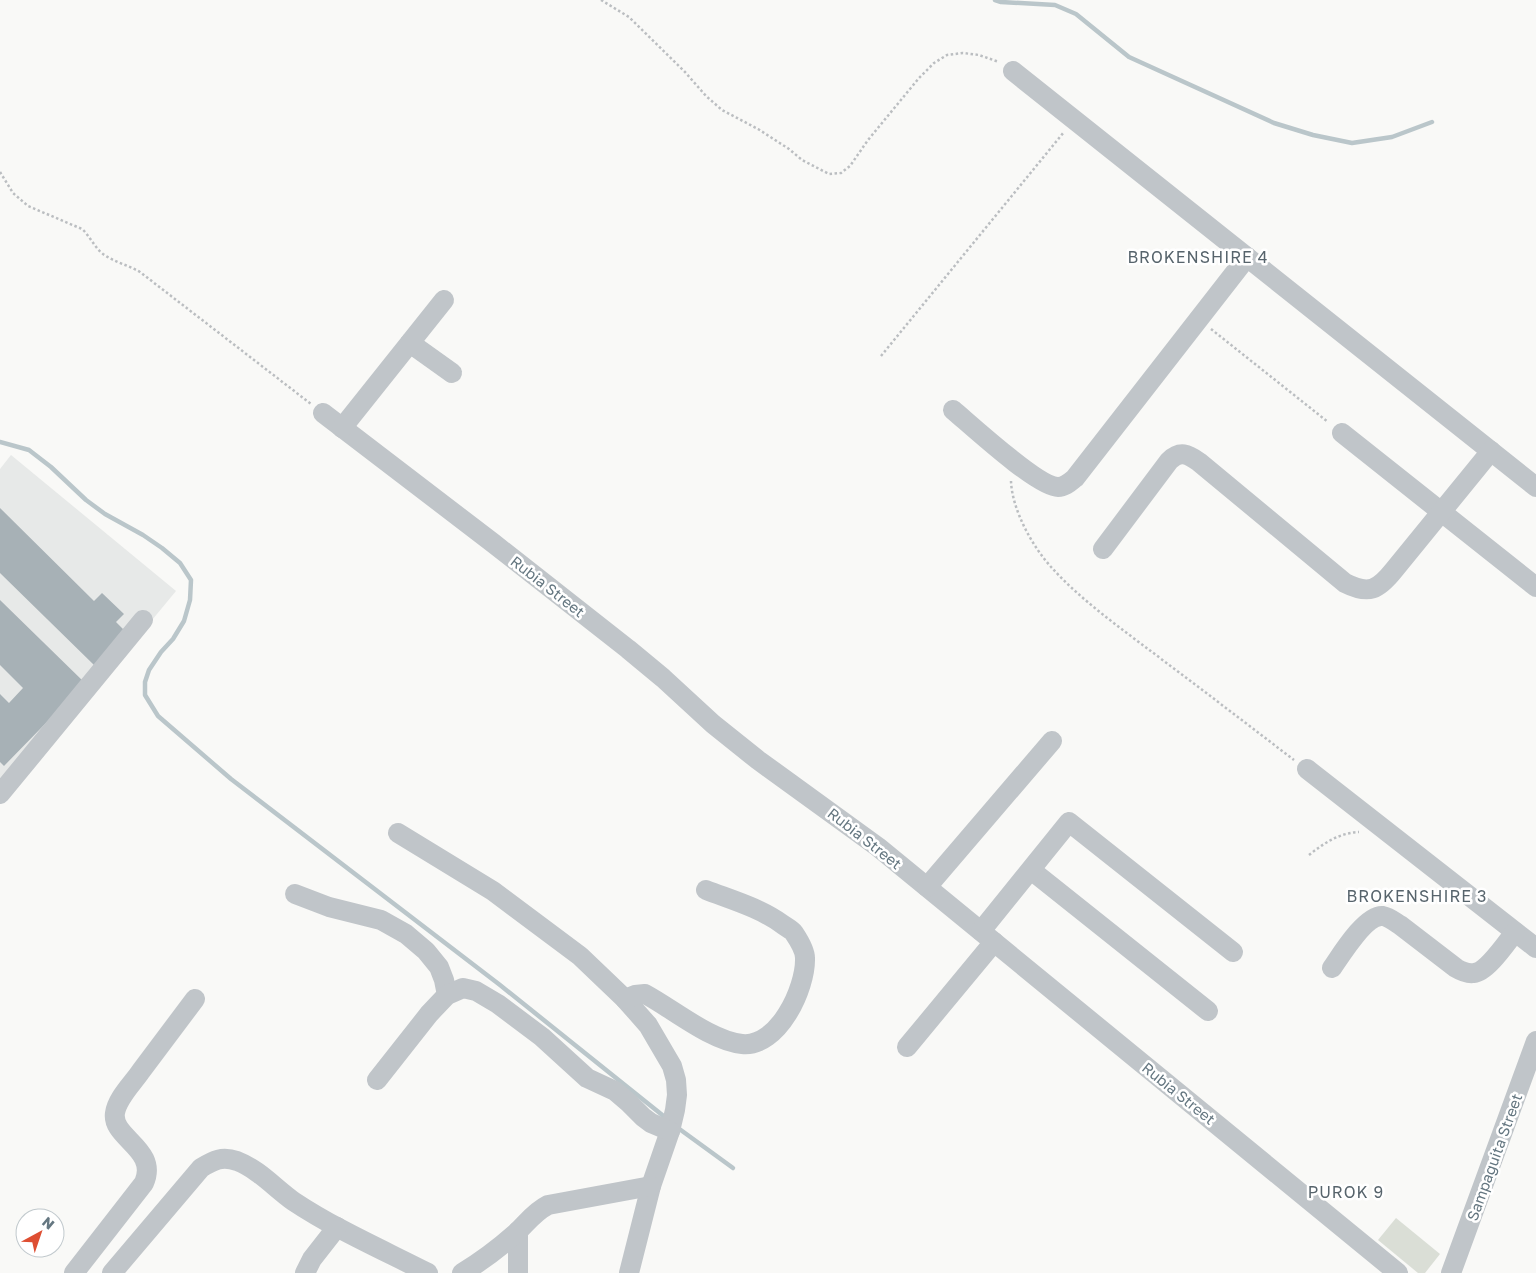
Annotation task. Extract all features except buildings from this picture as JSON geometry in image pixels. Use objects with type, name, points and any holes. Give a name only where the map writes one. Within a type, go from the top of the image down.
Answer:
[{"type":"street","points":[[1013,71],[1536,486]]},
{"type":"street","points":[[953,410],[1030,474],[1046,484],[1058,487],[1067,485],[1075,478],[1247,257]]},
{"type":"street","points":[[342,428],[444,300]]},
{"type":"street","points":[[410,343],[452,373]]},
{"type":"street","name":"Rubia Street","points":[[323,413],[522,565],[628,649],[758,760],[842,819],[1177,1090],[1398,1273]]},
{"type":"street","points":[[1342,433],[1536,587]]},
{"type":"street","points":[[1103,549],[1169,461],[1174,455],[1181,453],[1190,455],[1199,462],[1345,583],[1358,590],[1372,590],[1383,584],[1492,451]]},
{"type":"street","points":[[0,794],[144,620]]},
{"type":"street","points":[[927,887],[1052,741]]},
{"type":"street","points":[[1307,769],[1536,948]]},
{"type":"street","points":[[907,1047],[987,937],[1030,870],[1069,822],[1233,952]]},
{"type":"street","points":[[398,832],[493,891],[580,956],[625,999],[648,1025],[672,1066],[676,1080],[677,1095],[670,1131],[651,1186],[629,1273]]},
{"type":"street","points":[[1030,870],[1208,1011]]},
{"type":"street","points":[[625,999],[634,995],[645,994],[724,1040],[743,1045],[760,1042],[773,1034],[789,1012],[802,981],[805,956],[794,932],[768,914],[706,890]]},
{"type":"street","points":[[295,894],[329,907],[381,920],[406,934],[426,951],[439,967],[447,995]]},
{"type":"street","points":[[1332,968],[1363,926],[1372,919],[1381,916],[1400,925],[1456,968],[1473,974],[1481,972],[1488,965],[1515,932]]},
{"type":"street","points":[[377,1080],[447,995],[463,988],[476,990],[542,1037],[587,1078],[614,1091],[643,1118],[670,1131]]},
{"type":"street","points":[[74,1273],[144,1183],[147,1176],[146,1161],[115,1120],[117,1107],[195,999]]},
{"type":"street","name":"Sampaguita Street","points":[[1452,1273],[1536,1041]]},
{"type":"street","points":[[112,1273],[202,1168],[214,1160],[225,1158],[238,1161],[293,1200],[337,1227],[428,1273]]},
{"type":"street","points":[[462,1273],[498,1249],[538,1210],[548,1205],[651,1186]]},
{"type":"street","points":[[305,1273],[312,1259],[337,1227]]},
{"type":"street","points":[[518,1231],[518,1273]]},
{"type":"path","points":[[601,0],[628,18],[722,110],[758,129],[790,149],[802,160],[829,174],[841,173],[850,166],[868,140],[919,78],[934,63],[947,55],[979,54],[998,61],[1013,71]]},
{"type":"path","points":[[881,356],[1075,120]]},
{"type":"path","points":[[0,172],[13,192],[28,206],[82,229],[101,252],[109,258],[129,265],[140,272],[323,413]]},
{"type":"path","points":[[1198,319],[1342,433]]},
{"type":"path","points":[[1010,457],[1011,494],[1017,510],[1033,542],[1052,568],[1072,588],[1127,633],[1307,769]]},
{"type":"path","points":[[1309,855],[1321,845],[1338,836],[1356,832],[1390,834]]},
{"type":"shaded area","points":[[11,455],[176,591],[0,804],[0,469]]},
{"type":"shaded area","points":[[1396,1218],[1440,1254],[1425,1273],[1418,1273],[1378,1240]]},
{"type":"waterway","points":[[995,0],[1055,5],[1076,14],[1129,57],[1274,123],[1313,135],[1352,143],[1392,137],[1432,122]]},
{"type":"waterway","points":[[0,442],[29,450],[51,467],[86,500],[105,514],[162,548],[180,563],[191,580],[190,600],[184,621],[173,639],[161,652],[149,670],[145,682],[145,695],[158,716],[231,779],[500,985],[666,1118]]},
{"type":"waterway","points":[[678,1128],[733,1168]]},
{"type":"district","name":"BROKENSHIRE 4","points":[[1198,257]]},
{"type":"district","name":"BROKENSHIRE 3","points":[[1417,896]]},
{"type":"district","name":"PUROK 9","points":[[1346,1192]]}]
